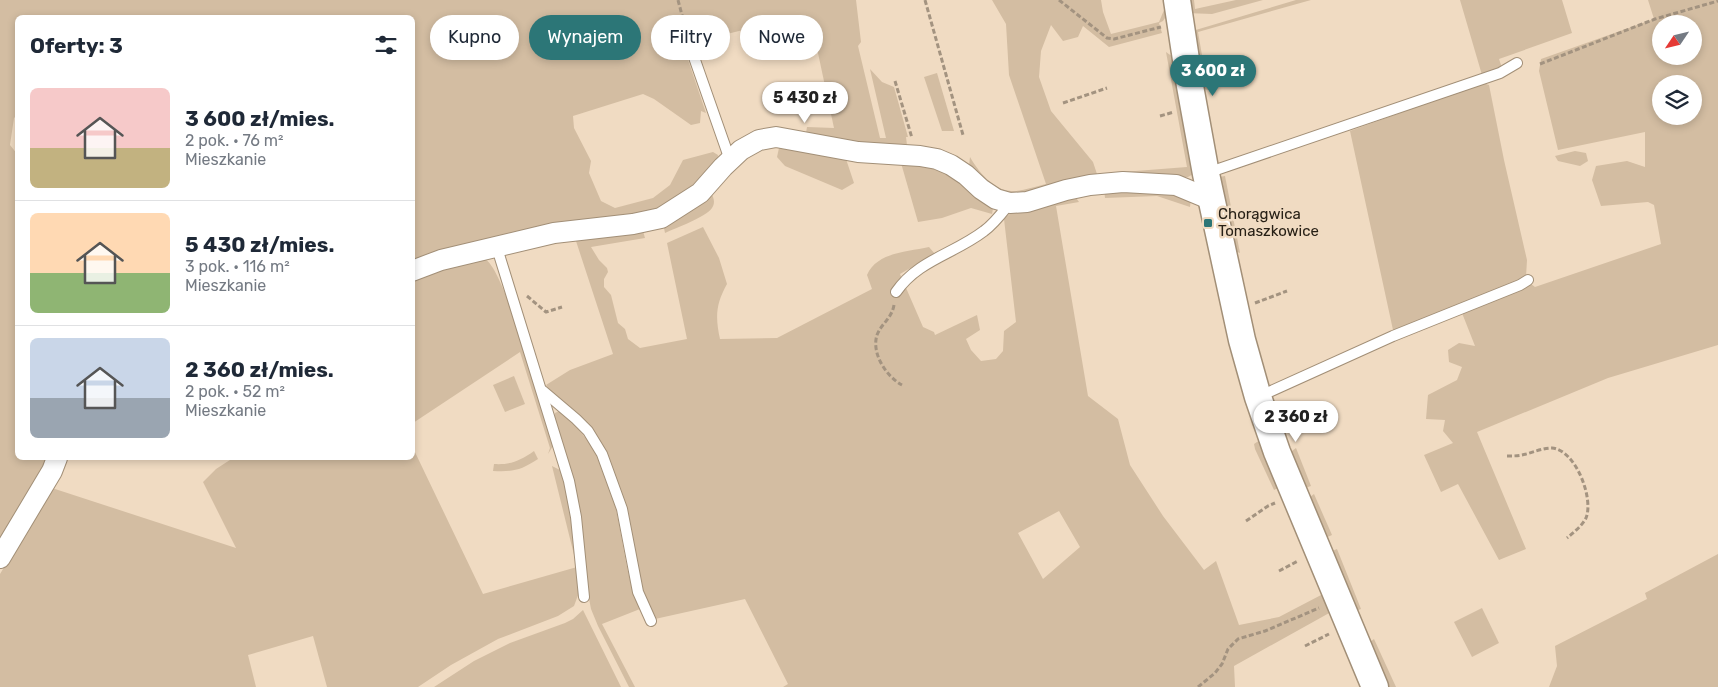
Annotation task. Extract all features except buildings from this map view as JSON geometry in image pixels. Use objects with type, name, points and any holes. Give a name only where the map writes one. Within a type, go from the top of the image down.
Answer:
[{"type":"street","points":[[1179,13],[1206,174],[1242,340],[1258,397],[1277,452],[1375,687]]},
{"type":"street","points":[[415,270],[441,260],[554,233],[633,224],[661,218],[700,193],[730,160],[742,150],[759,140],[776,137],[858,152],[937,159],[966,175],[981,189],[996,199],[1010,203],[1027,202],[1090,185],[1123,182],[1176,185],[1212,200]]},
{"type":"street","points":[[0,558],[52,471],[56,460]]},
{"type":"lane","points":[[695,60],[730,160]]},
{"type":"lane","points":[[1206,174],[1500,73],[1517,63]]},
{"type":"lane","points":[[896,292],[903,281],[914,271],[984,232],[1010,203]]},
{"type":"lane","points":[[496,248],[569,481],[576,517],[584,597]]},
{"type":"lane","points":[[1258,397],[1393,336],[1520,285],[1528,280]]},
{"type":"lane","points":[[542,390],[588,431],[602,454],[622,509],[638,592],[651,621]]},
{"type":"path","points":[[678,0],[682,15]]},
{"type":"path","points":[[925,0],[963,135]]},
{"type":"path","points":[[1059,0],[1107,38],[1114,39],[1160,27],[1179,13]]},
{"type":"path","points":[[1540,64],[1655,19],[1718,1]]},
{"type":"path","points":[[895,81],[912,137]]},
{"type":"path","points":[[1063,104],[1107,88]]},
{"type":"path","points":[[1160,116],[1177,111]]},
{"type":"path","points":[[1249,305],[1288,291]]},
{"type":"path","points":[[896,292],[894,308],[876,337],[876,347],[878,357],[887,373],[894,381],[902,385]]},
{"type":"path","points":[[524,293],[546,312],[562,307]]},
{"type":"path","points":[[1507,456],[1554,448],[1566,454],[1577,467],[1584,484],[1588,506],[1586,518],[1567,538]]},
{"type":"path","points":[[1246,521],[1268,506],[1280,501]]},
{"type":"path","points":[[1279,571],[1300,561]]},
{"type":"path","points":[[1198,687],[1215,673],[1222,664],[1228,649],[1238,639],[1265,631],[1338,600]]},
{"type":"path","points":[[1305,646],[1330,634]]},
{"type":"shaded area","points":[[0,0],[856,0],[861,42],[858,46],[880,138],[886,138],[870,69],[882,82],[894,87],[908,137],[906,137],[907,145],[905,148],[863,146],[806,133],[807,127],[834,128],[819,60],[823,60],[823,15],[740,15],[740,31],[730,33],[730,15],[651,15],[651,60],[688,60],[706,113],[701,111],[700,123],[691,125],[654,99],[643,94],[573,116],[574,128],[591,161],[589,173],[601,201],[615,208],[653,198],[670,185],[683,160],[713,152],[718,155],[717,164],[681,199],[661,211],[493,239],[415,258],[415,15],[15,15],[15,117],[10,145],[15,151],[15,460],[47,460],[38,479],[0,542]]},
{"type":"shaded area","points":[[992,0],[1101,0],[1111,34],[1159,22],[1164,10],[1164,0],[1168,0],[1169,12],[1163,21],[1159,23],[1162,33],[1109,47],[1083,26],[1078,37],[1063,41],[1051,25],[1041,51],[1039,77],[1051,111],[1093,162],[1097,174],[1187,167],[1166,52],[1173,57],[1195,173],[1188,177],[1136,177],[1012,197],[997,192],[969,166],[970,157],[987,179],[1004,190],[1019,191],[1046,184],[1009,75],[1006,24]]},
{"type":"shaded area","points":[[1185,0],[1194,0],[1195,9],[1236,0],[1263,0],[1212,14],[1186,13]]},
{"type":"shaded area","points":[[1296,0],[1311,0],[1198,32],[1208,90],[1204,89],[1189,32]]},
{"type":"shaded area","points":[[1460,0],[1562,0],[1572,33],[1499,59],[1502,68],[1482,75]]},
{"type":"shaded area","points":[[1648,0],[1718,0],[1718,345],[1608,378],[1477,432],[1526,549],[1499,560],[1458,484],[1441,492],[1424,455],[1453,443],[1443,431],[1445,420],[1426,419],[1428,395],[1457,380],[1462,367],[1449,362],[1448,350],[1459,343],[1475,346],[1462,313],[1523,289],[1531,284],[1535,287],[1661,244],[1654,205],[1648,202],[1601,206],[1592,180],[1596,166],[1627,161],[1645,167],[1645,132],[1558,150],[1539,71],[1541,59],[1652,20],[1652,65],[1702,65],[1702,15],[1653,15]]},
{"type":"shaded area","points":[[937,73],[954,131],[942,131],[924,77]]},
{"type":"shaded area","points":[[1483,83],[1489,85],[1527,260],[1526,277],[1519,282],[1393,330],[1350,131]]},
{"type":"shaded area","points":[[779,148],[846,159],[854,183],[842,190],[785,166],[777,157]]},
{"type":"shaded area","points":[[1575,151],[1586,153],[1588,161],[1580,166],[1558,161],[1555,156]]},
{"type":"shaded area","points":[[901,163],[930,163],[994,203],[992,214],[971,208],[942,218],[918,222]]},
{"type":"shaded area","points":[[1225,176],[1240,253],[1232,250],[1219,177]]},
{"type":"shaded area","points":[[1104,189],[1167,191],[1191,199],[1190,207],[1157,196],[1105,198]]},
{"type":"shaded area","points":[[711,192],[714,204],[709,211],[697,219],[665,233],[664,228],[690,211]]},
{"type":"shaded area","points":[[1074,195],[1079,202],[1056,206],[1088,396],[1118,419],[1130,465],[1163,516],[1204,570],[1216,561],[1239,625],[1279,617],[1323,594],[1331,612],[1234,666],[1235,687],[783,687],[788,684],[745,599],[655,619],[640,582],[629,516],[608,455],[593,430],[580,416],[552,393],[546,385],[570,370],[613,354],[575,238],[643,231],[645,238],[591,247],[599,260],[607,268],[608,272],[604,279],[604,287],[611,295],[618,323],[625,329],[628,339],[640,348],[687,339],[667,243],[703,227],[719,258],[727,284],[718,310],[717,324],[720,339],[777,338],[872,289],[867,275],[872,267],[885,257],[929,247],[935,254],[900,274],[923,327],[934,332],[935,335],[977,315],[980,330],[966,339],[971,350],[981,361],[996,359],[1003,351],[1004,331],[1016,322],[1004,219],[1013,211]],"holes":[[[1059,511],[1080,547],[1043,579],[1018,533]]]},
{"type":"shaded area","points":[[478,259],[486,260],[494,270],[513,314],[533,373],[552,439],[553,446],[548,454],[550,448],[520,352],[415,422],[415,275]]},
{"type":"shaded area","points":[[514,376],[525,404],[505,412],[493,385]]},
{"type":"shaded area","points":[[559,411],[578,429],[593,448],[611,488],[631,584],[640,609],[602,624],[635,687],[629,687],[591,609],[554,418],[555,413]]},
{"type":"shaded area","points":[[1260,440],[1280,487],[1274,490],[1255,449],[1254,444]]},
{"type":"shaded area","points":[[1296,448],[1311,486],[1305,488],[1288,454]]},
{"type":"shaded area","points":[[534,451],[538,459],[527,466],[512,471],[493,471],[494,464],[515,462]]},
{"type":"shaded area","points":[[415,452],[483,594],[577,567],[552,466],[562,471],[572,520],[580,590],[574,606],[558,616],[498,639],[451,665],[418,687],[327,687],[313,636],[248,655],[256,687],[0,687],[0,574],[52,488],[236,548],[203,482],[216,469],[230,460],[415,460]]},
{"type":"shaded area","points":[[1314,494],[1332,535],[1321,540],[1310,497]]},
{"type":"shaded area","points":[[1337,549],[1361,609],[1350,613],[1330,552]]},
{"type":"shaded area","points":[[1718,554],[1718,687],[1549,687],[1557,666],[1555,646],[1647,599],[1645,593]]},
{"type":"shaded area","points":[[1482,608],[1499,643],[1472,657],[1454,622]]},
{"type":"shaded area","points":[[583,610],[621,687],[434,687],[474,661],[510,643],[565,623]]},
{"type":"shaded area","points":[[1374,639],[1396,687],[1383,687],[1365,646]]},
{"type":"place","name":"Chorągwica Tomaszkowice","points":[[1208,223]]}]
